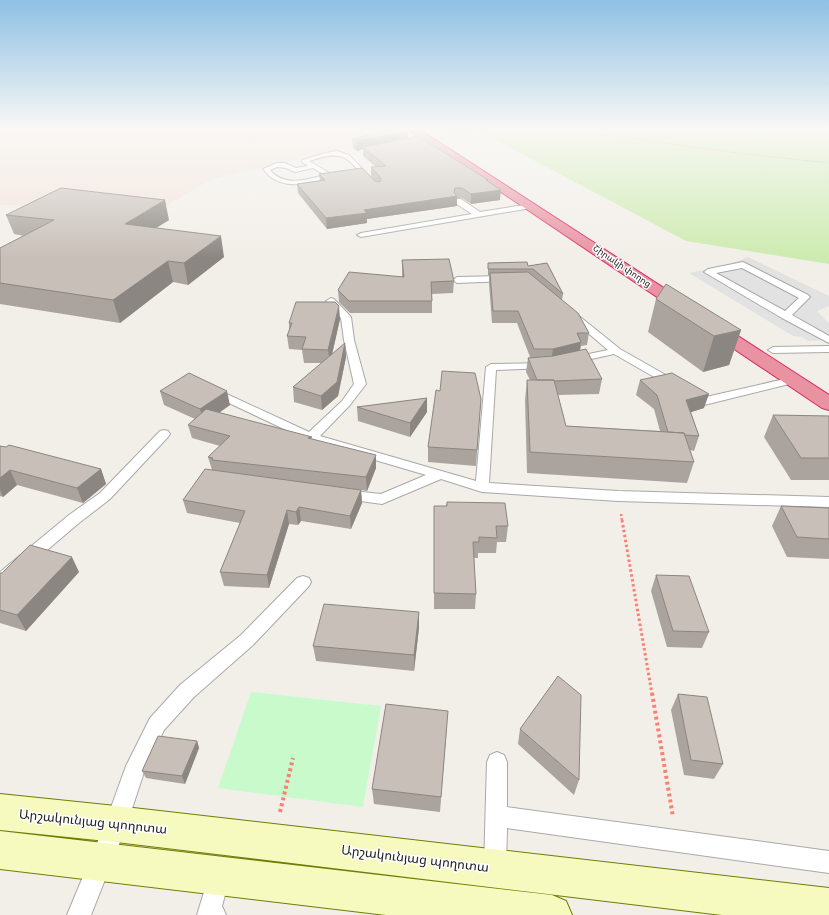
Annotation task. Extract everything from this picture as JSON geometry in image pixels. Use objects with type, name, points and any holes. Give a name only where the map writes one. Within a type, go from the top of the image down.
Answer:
[{"type":"highway","name":"Շիրակի փողոց","points":[[484,173],[531,206],[829,404]]},
{"type":"highway","name":"Շիրակի փողոց","points":[[548,203],[829,386]]},
{"type":"street","name":"Արշակունյաց պողոտա","points":[[0,812],[116,824],[829,908]]},
{"type":"street","points":[[0,850],[547,915]]},
{"type":"lane","points":[[270,173],[282,183],[290,183],[332,176],[326,173]]},
{"type":"lane","points":[[365,173],[378,189]]},
{"type":"lane","points":[[458,201],[479,215]]},
{"type":"lane","points":[[361,235],[531,206]]},
{"type":"lane","points":[[786,316],[805,297],[743,265],[708,272],[733,285],[815,333],[829,340]]},
{"type":"lane","points":[[457,280],[515,279]]},
{"type":"lane","points":[[311,437],[346,403],[360,384],[349,340],[346,316],[331,301]]},
{"type":"lane","points":[[564,308],[616,351],[704,401],[793,380]]},
{"type":"lane","points":[[815,333],[829,332]]},
{"type":"lane","points":[[772,350],[829,349]]},
{"type":"lane","points":[[482,487],[491,367],[551,366],[616,351]]},
{"type":"lane","points":[[205,388],[311,437],[482,487],[618,496],[829,502]]},
{"type":"lane","points":[[0,581],[74,519],[105,496],[164,434]]},
{"type":"lane","points":[[329,493],[382,499],[439,475]]},
{"type":"lane","points":[[79,915],[116,824],[136,766],[157,724],[187,691],[247,640],[303,582]]},
{"type":"lane","points":[[495,869],[497,762]]},
{"type":"lane","points":[[495,816],[829,862]]},
{"type":"lane","points":[[542,874],[547,915]]},
{"type":"lane","points":[[214,915],[208,914],[220,875]]},
{"type":"path","points":[[618,496],[677,840]]},
{"type":"path","points":[[278,820],[294,758]]},
{"type":"shaded area","points":[[0,173],[240,173],[212,179],[155,212],[0,205]]},
{"type":"shaded area","points":[[748,257],[829,296],[829,306],[817,311],[829,323],[829,340],[808,341],[802,337],[793,336],[689,273],[727,265]]},
{"type":"green space","points":[[557,173],[829,173],[829,264],[686,241]]},
{"type":"green space","points":[[251,692],[381,706],[363,807],[218,788]]},
{"type":"building","points":[[328,173],[367,173],[375,181],[380,182],[381,178],[376,173],[476,173],[501,190],[471,194],[462,188],[455,188],[454,193],[457,196],[364,210],[367,213],[326,218],[297,184],[325,180],[319,174]]},
{"type":"building","points":[[61,188],[165,200],[125,224],[221,236],[184,263],[168,261],[113,300],[0,283],[0,248],[54,220],[6,215]]},
{"type":"building","points":[[449,259],[454,281],[431,282],[432,301],[349,301],[338,290],[349,272],[404,277],[402,260]]},
{"type":"building","points":[[527,262],[528,266],[547,263],[563,294],[533,269],[488,269],[488,263]]},
{"type":"building","points":[[528,272],[578,313],[589,333],[577,333],[581,342],[553,349],[534,349],[518,311],[493,311],[490,273]]},
{"type":"building","points":[[666,284],[741,330],[714,336],[656,299]]},
{"type":"building","points":[[296,302],[335,302],[339,306],[328,350],[302,349],[306,337],[287,336],[292,323],[289,323]]},
{"type":"building","points":[[345,343],[337,382],[321,396],[293,387]]},
{"type":"building","points":[[586,349],[602,379],[555,381],[537,380],[528,358],[553,356]]},
{"type":"building","points":[[442,371],[475,373],[481,399],[477,450],[428,447],[436,390],[440,391]]},
{"type":"building","points":[[189,373],[227,391],[200,409],[160,391]]},
{"type":"building","points":[[672,373],[709,394],[686,400],[699,436],[668,432],[657,395],[640,380]]},
{"type":"building","points":[[527,380],[554,380],[566,426],[684,433],[694,462],[530,452]]},
{"type":"building","points":[[427,398],[410,423],[357,407]]},
{"type":"building","points":[[206,409],[312,437],[308,438],[376,455],[366,477],[212,460],[213,458],[208,457],[230,436],[188,425]]},
{"type":"building","points":[[773,415],[829,416],[829,458],[801,458]]},
{"type":"building","points":[[9,445],[101,469],[77,488],[10,470],[0,478],[0,446],[6,447]]},
{"type":"building","points":[[205,469],[361,490],[350,516],[299,507],[296,512],[287,510],[267,575],[220,572],[245,511],[183,500]]},
{"type":"building","points":[[447,502],[505,503],[508,526],[496,526],[497,538],[479,537],[479,542],[473,542],[476,594],[434,593],[434,506],[447,506]]},
{"type":"building","points":[[781,506],[829,508],[829,539],[797,537]]},
{"type":"building","points":[[30,545],[72,557],[17,615],[0,610],[0,573],[2,573]]},
{"type":"building","points":[[656,575],[689,576],[709,632],[673,631]]},
{"type":"building","points":[[324,604],[419,612],[414,655],[313,646]]},
{"type":"building","points":[[558,676],[581,695],[579,780],[520,729]]},
{"type":"building","points":[[678,694],[707,697],[723,764],[691,760]]},
{"type":"building","points":[[386,704],[448,711],[441,797],[372,789]]},
{"type":"building","points":[[158,736],[197,741],[182,776],[142,771]]}]
